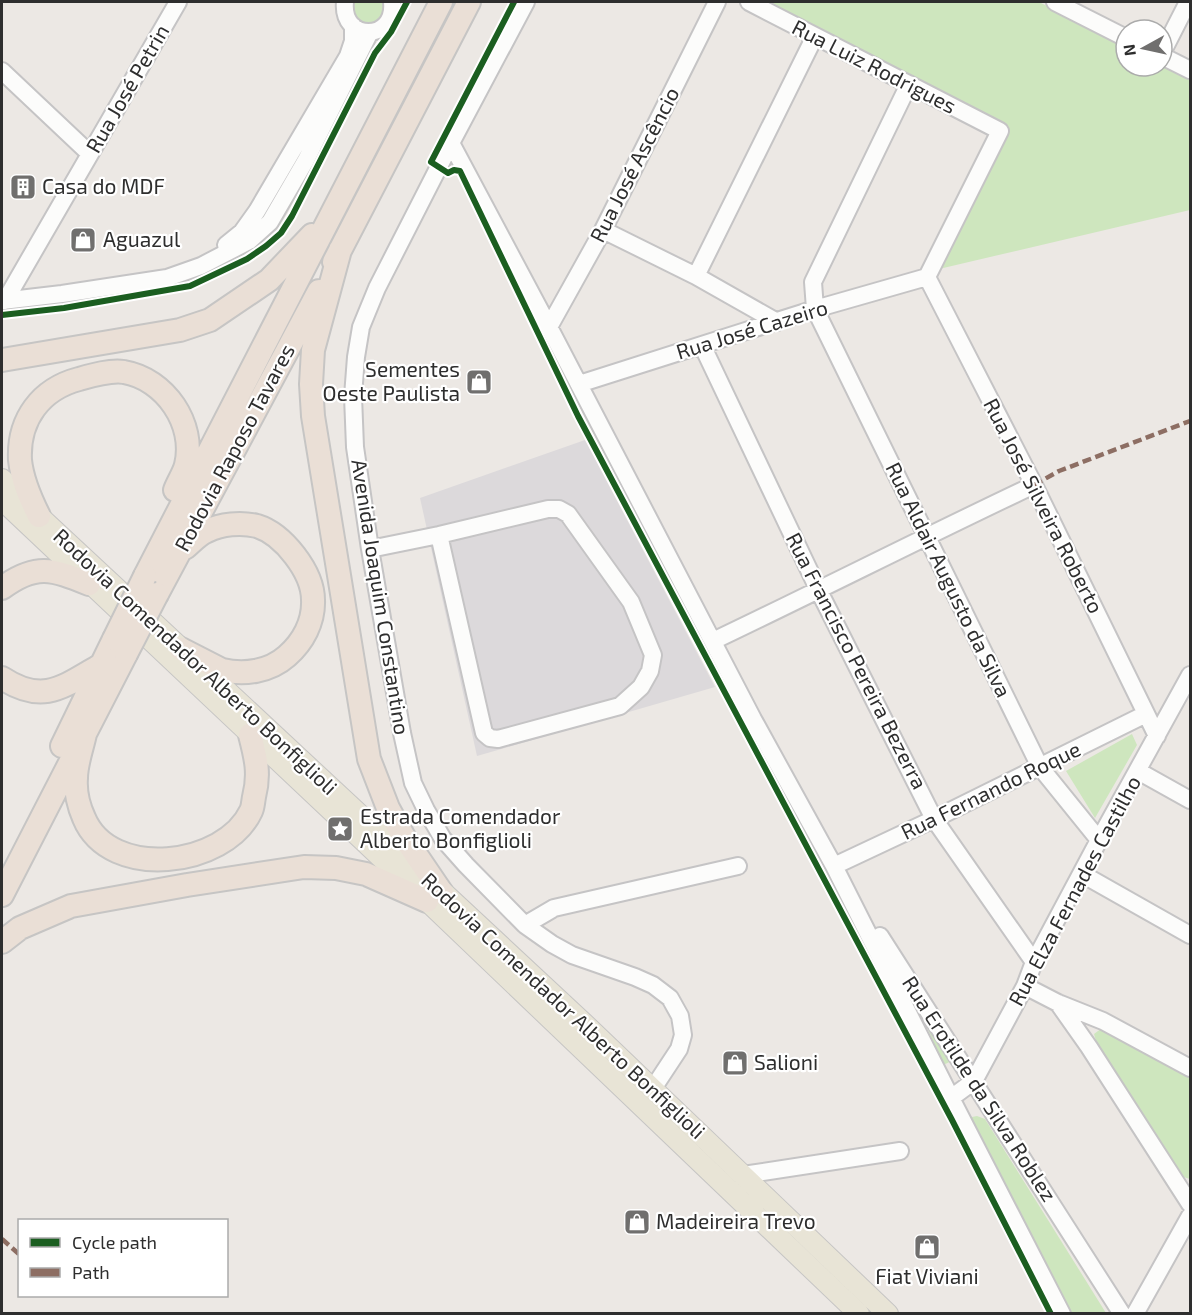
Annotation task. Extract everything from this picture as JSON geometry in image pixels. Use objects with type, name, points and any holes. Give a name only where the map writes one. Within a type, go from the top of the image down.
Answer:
[{"type":"highway","name":"Rodovia Raposo Tavares","points":[[2,895],[85,734],[120,647],[330,216],[441,2]]},
{"type":"highway","name":"Rodovia Raposo Tavares","points":[[151,585],[178,555],[287,352],[469,2]]},
{"type":"highway","points":[[420,96],[485,2]]},
{"type":"highway","points":[[2,360],[180,330],[210,321],[269,280],[330,216]]},
{"type":"highway","points":[[340,250],[313,350],[310,384],[315,427],[369,759],[388,808],[435,897]]},
{"type":"highway","points":[[39,516],[29,495],[20,459],[23,432],[36,405],[62,385],[100,373],[123,372],[148,381],[162,391],[175,405],[182,420],[188,448],[186,465],[160,525],[151,585]]},
{"type":"highway","points":[[178,555],[204,532],[220,526],[257,526],[273,534],[291,551],[304,570],[314,597],[310,624],[298,646],[282,661],[271,666],[249,672],[222,670],[181,649]]},
{"type":"highway","points":[[2,588],[25,574],[41,570],[62,573],[89,584]]},
{"type":"highway","name":"Rodovia Raposo Tavares","points":[[2,867],[101,665],[120,647]]},
{"type":"highway","points":[[2,678],[15,687],[35,692],[50,691],[101,665]]},
{"type":"highway","points":[[85,734],[76,779],[78,801],[84,820],[94,835],[111,849],[148,859],[189,856],[227,839],[241,825],[251,810],[258,784],[257,765],[250,735]]},
{"type":"highway","points":[[2,942],[20,928],[71,906],[304,867],[336,868],[366,874],[435,897]]},
{"type":"main road","name":"Rodovia Comendador Alberto Bonfiglioli","points":[[2,479],[181,649],[859,1314]]},
{"type":"main road","name":"Rodovia Comendador Alberto Bonfiglioli","points":[[2,500],[250,735],[588,1027],[888,1314]]},
{"type":"street","name":"Rua José Petrin","points":[[3,301],[178,2]]},
{"type":"street","points":[[343,4],[348,21],[364,32],[370,32],[386,25],[391,18],[392,2]]},
{"type":"street","name":"Avenida Joaquim Constantino","points":[[526,2],[377,288],[361,327],[353,396],[355,447],[402,733],[414,783],[426,810],[443,839],[525,925],[572,955],[635,977],[652,985],[670,998],[680,1016],[682,1035],[679,1049],[672,1062],[652,1090]]},
{"type":"street","name":"Rua José Ascêncio","points":[[549,327],[603,230],[717,2]]},
{"type":"street","name":"Rua Luiz Rodrigues","points":[[749,2],[1000,131],[927,277]]},
{"type":"street","points":[[1055,2],[1072,6],[1114,31]]},
{"type":"street","points":[[1174,31],[1188,2]]},
{"type":"street","points":[[201,266],[242,232],[257,211],[348,56],[353,41],[353,26]]},
{"type":"street","points":[[3,301],[167,278],[201,266],[249,241],[270,222],[306,160],[370,32]]},
{"type":"street","points":[[696,276],[815,36]]},
{"type":"street","points":[[1174,61],[1191,70]]},
{"type":"street","points":[[2,71],[90,154]]},
{"type":"street","points":[[815,309],[813,282],[909,84]]},
{"type":"street","points":[[451,143],[753,718],[834,866],[1062,1314]]},
{"type":"street","points":[[603,230],[696,276],[777,322]]},
{"type":"street","name":"Rua José Cazeiro","points":[[579,384],[815,309],[927,277]]},
{"type":"street","name":"Rua José Silveira Roberto","points":[[927,277],[1034,485],[1157,736]]},
{"type":"street","name":"Rua Aldair Augusto da Silva","points":[[815,309],[1040,767],[1099,840]]},
{"type":"street","name":"Rua Francisco Pereira Bezerra","points":[[702,345],[819,591],[934,819],[1034,962]]},
{"type":"street","points":[[713,641],[1034,485]]},
{"type":"street","points":[[370,549],[439,536],[548,509],[559,509],[568,514],[631,602],[653,655],[650,671],[641,687],[620,706],[498,739],[490,738],[484,733],[439,536]]},
{"type":"street","name":"Rua Elza Fernades Castilho","points":[[951,1098],[974,1081],[1099,840],[1191,675]]},
{"type":"street","name":"Rua Fernando Roque","points":[[834,866],[1146,714]]},
{"type":"street","points":[[1138,771],[1191,800]]},
{"type":"street","points":[[525,925],[554,908],[738,866]]},
{"type":"street","name":"Rua Erotilde da Silva Roblez","points":[[834,866],[1122,1314]]},
{"type":"street","points":[[1082,874],[1191,934]]},
{"type":"street","points":[[1025,986],[1058,1003],[1103,1021],[1191,1068]]},
{"type":"street","points":[[1058,1003],[1191,1204]]},
{"type":"street","points":[[743,1175],[900,1151]]},
{"type":"street","points":[[1135,1314],[1191,1216]]},
{"type":"shaded area","points":[[585,440],[715,687],[477,756],[420,498]]},
{"type":"green space","points":[[352,2],[387,2],[380,22],[364,25],[354,18]]},
{"type":"green space","points":[[767,2],[1039,2],[1114,40],[1114,78],[1174,78],[1174,71],[1190,79],[1190,210],[939,269],[1009,128]]},
{"type":"green space","points":[[1132,734],[1137,745],[1095,818],[1066,771]]},
{"type":"green space","points":[[918,1006],[952,1061],[943,1065]]},
{"type":"green space","points":[[1102,1028],[1190,1078],[1190,1179],[1180,1176],[1096,1041],[1094,1034]]},
{"type":"green space","points":[[972,1117],[985,1119],[1106,1313],[1070,1313],[971,1123]]},
{"type":"marked path","points":[[1034,485],[1059,471],[1190,421]]},
{"type":"marked path","points":[[2,1239],[18,1253]]},
{"type":"cycle path","points":[[2,315],[64,308],[190,286],[247,259],[266,246],[281,233],[292,216],[375,53],[391,32],[407,2]]},
{"type":"cycle path","points":[[514,2],[431,162],[448,173],[454,170],[460,171],[578,416],[952,1120],[1051,1314]]},
{"type":"place","name":"Casa do MDF","points":[[23,187]]},
{"type":"place","name":"Aguazul","points":[[83,240]]},
{"type":"place","name":"Sementes Oeste Paulista","points":[[479,382]]},
{"type":"place","name":"Estrada Comendador Alberto Bonfiglioli","points":[[340,829]]},
{"type":"place","name":"Salioni","points":[[735,1063]]},
{"type":"place","name":"Madeireira Trevo","points":[[637,1222]]},
{"type":"place","name":"Fiat Viviani","points":[[927,1247]]}]
